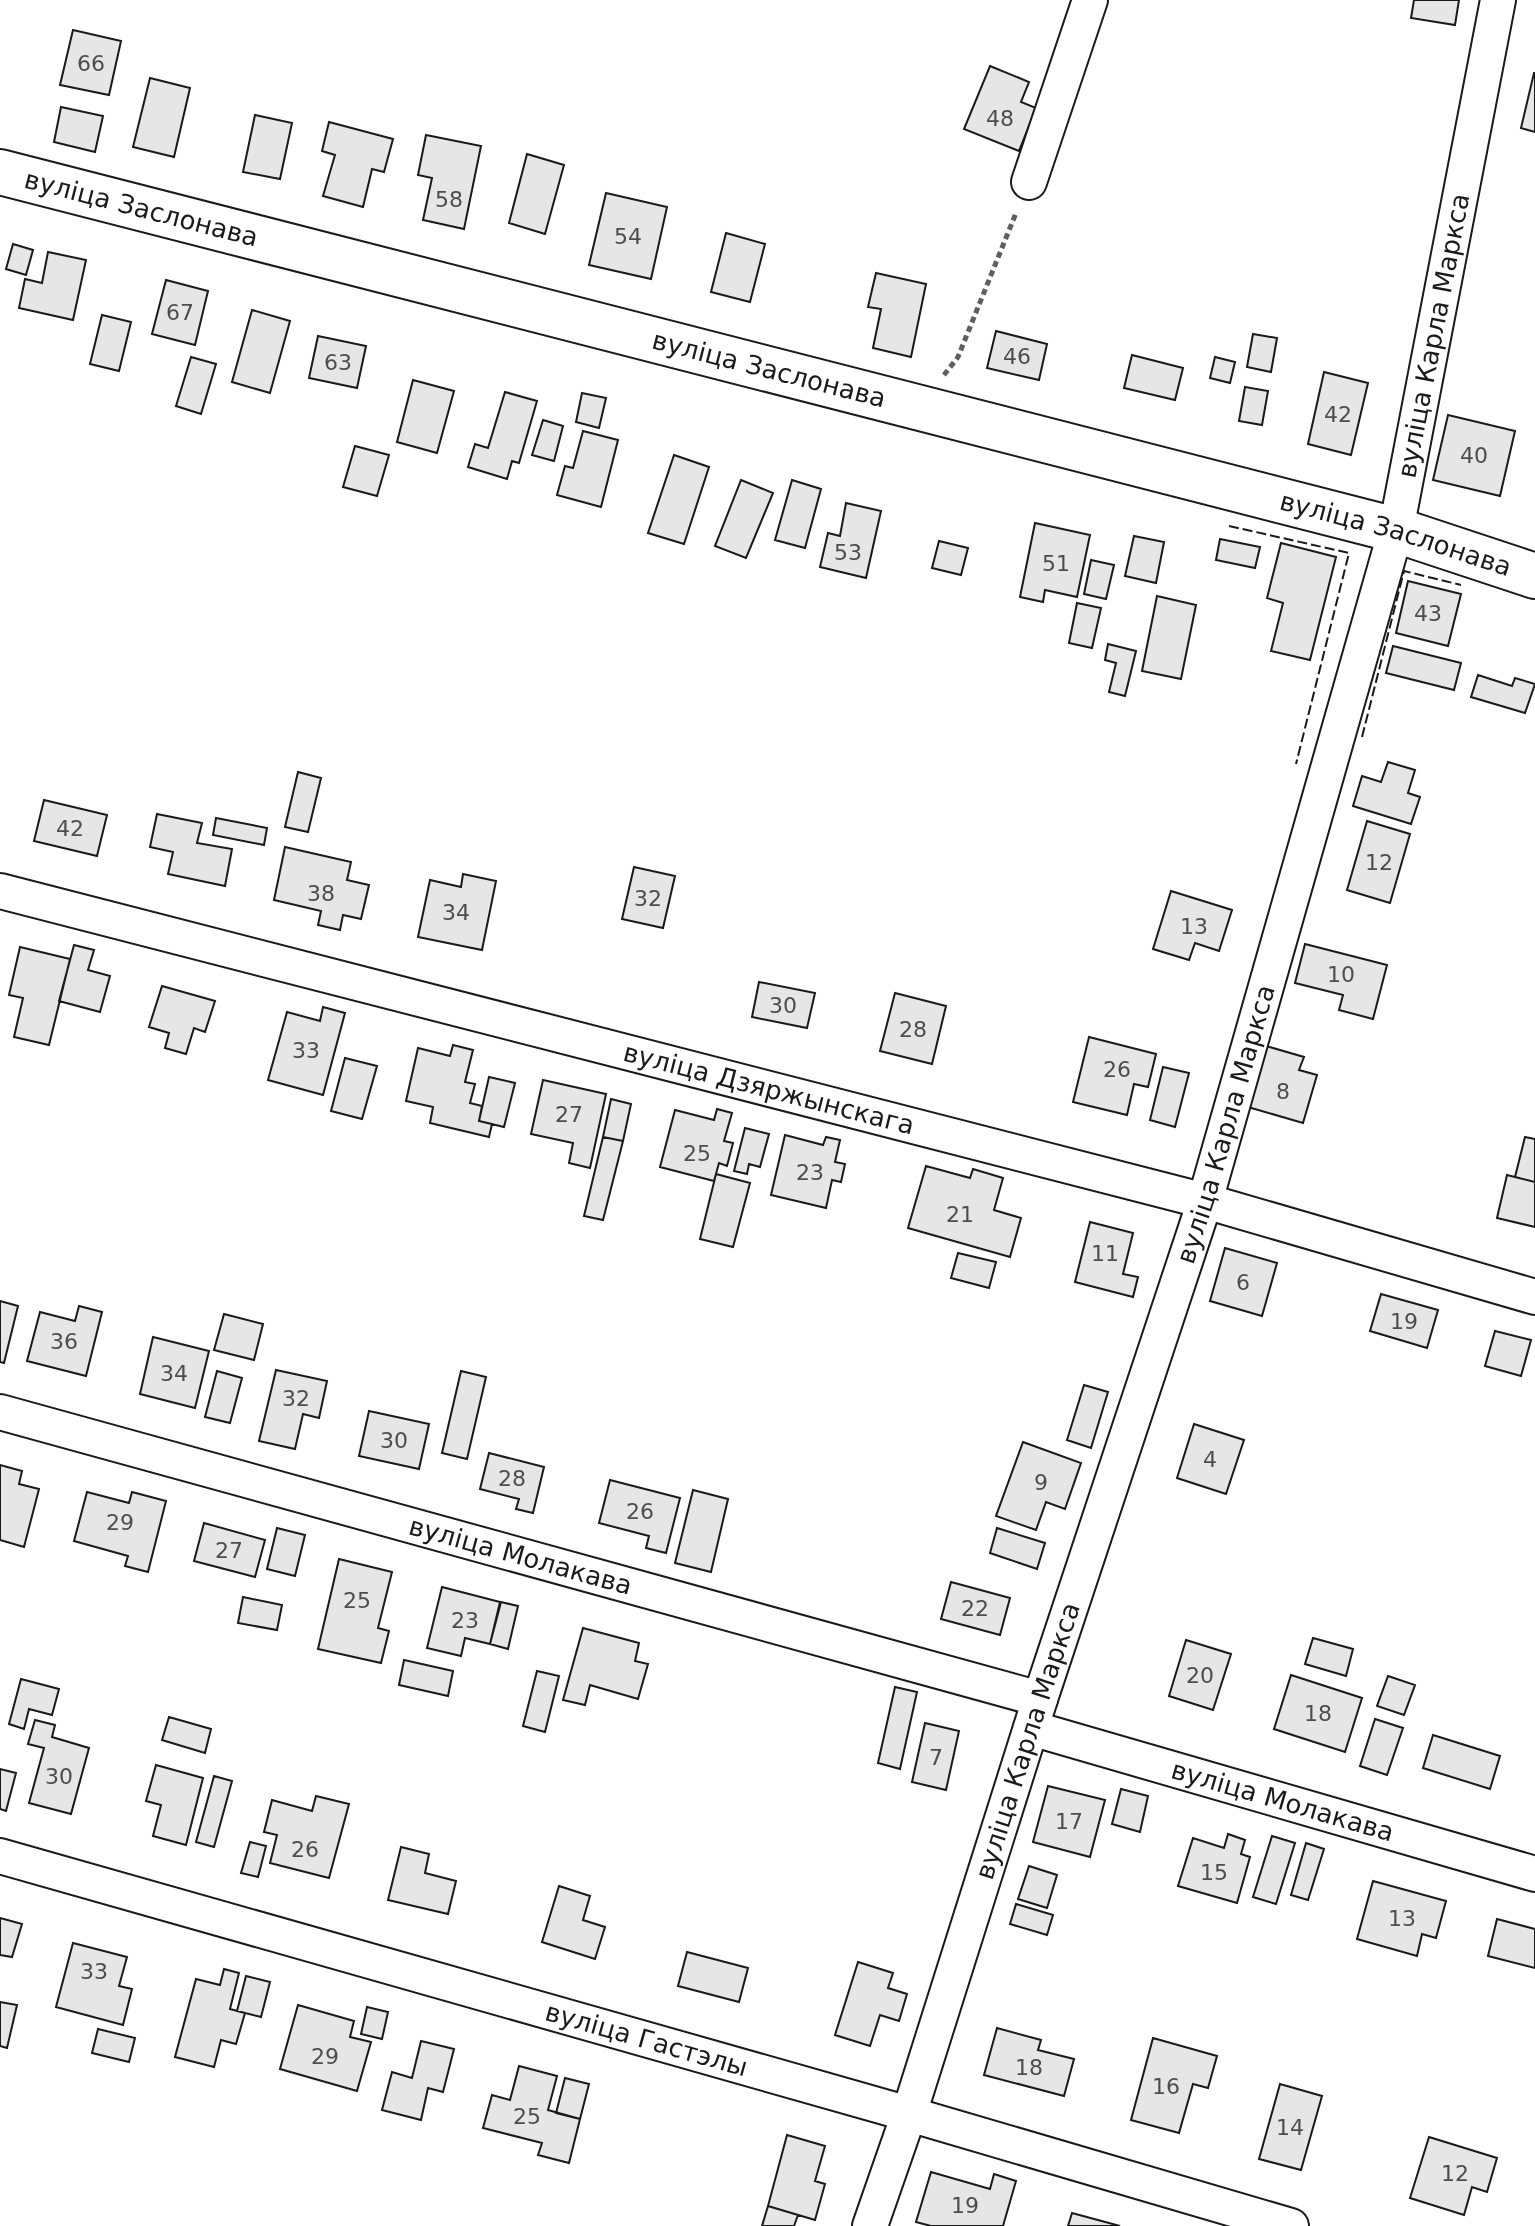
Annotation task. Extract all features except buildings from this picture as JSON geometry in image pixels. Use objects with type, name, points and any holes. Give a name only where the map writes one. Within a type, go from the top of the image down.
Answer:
[{"type":"street","points":[[1029,182],[1090,0]]},
{"type":"street","name":"вуліца Карла Маркса","points":[[870,2226],[1205,1201],[1396,530],[1498,0]]},
{"type":"street","name":"вуліца Заслонава","points":[[0,172],[1396,530],[1535,576]]},
{"type":"street","name":"вуліца Дзяржынскага","points":[[0,891],[1205,1201],[1535,1297]]},
{"type":"street","name":"вуліца Молакава","points":[[0,1412],[1035,1714],[1535,1874]]},
{"type":"street","name":"вуліца Гастэлы","points":[[0,1856],[909,2114],[1291,2226]]},
{"type":"path","points":[[920,408],[958,357],[1029,182]]},
{"type":"fence","points":[[1229,526],[1349,553],[1296,764]]},
{"type":"fence","points":[[1362,737],[1404,571],[1461,585]]}]
